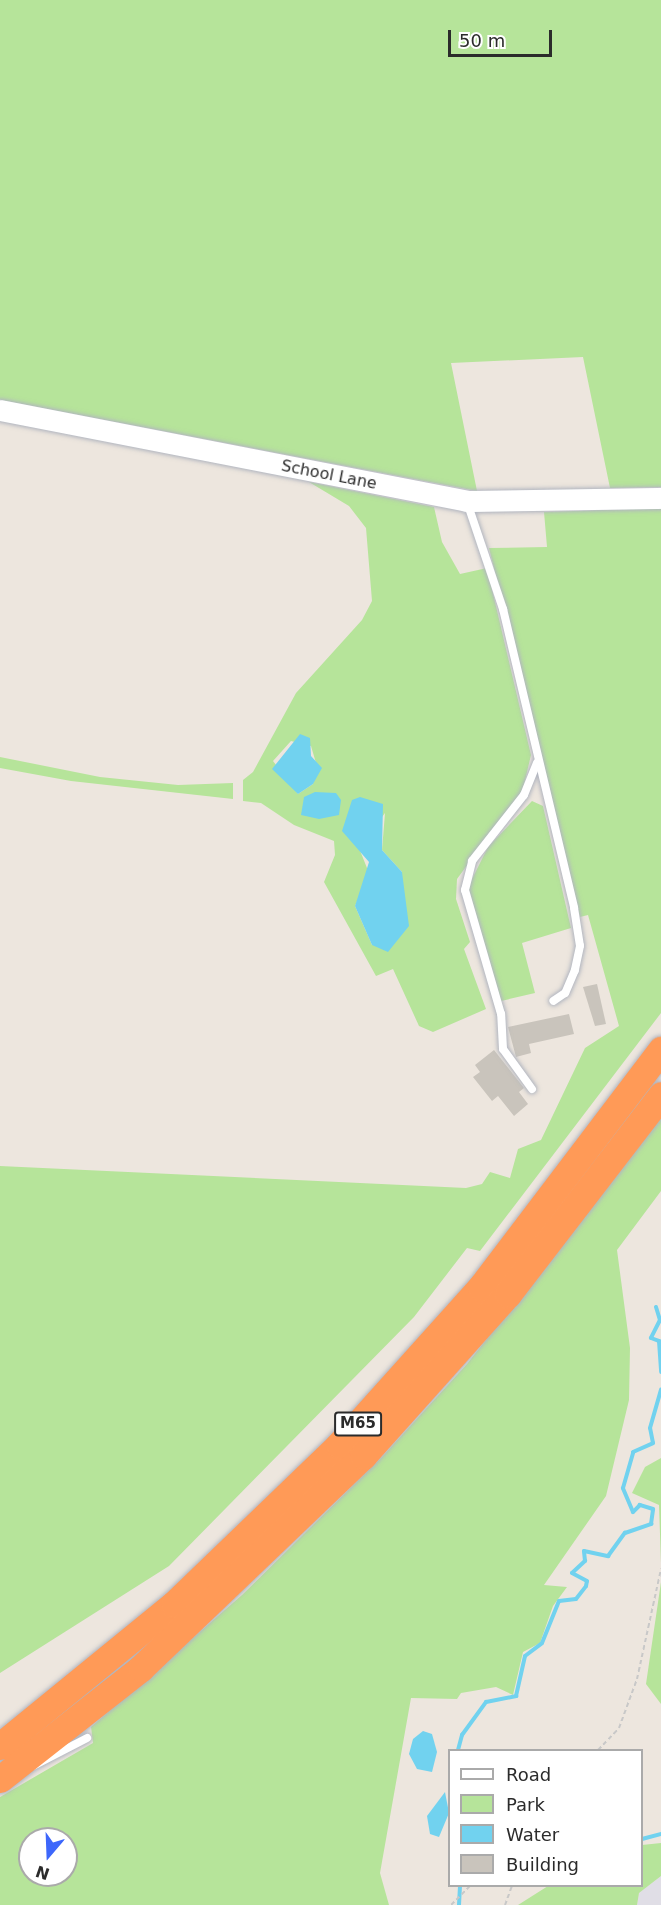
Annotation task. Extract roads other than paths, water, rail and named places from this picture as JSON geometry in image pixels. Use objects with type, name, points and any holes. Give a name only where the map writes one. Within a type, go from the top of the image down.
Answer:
[{"type":"highway","name":"M65","points":[[0,1746],[174,1604],[339,1444],[481,1287],[661,1050]]},
{"type":"highway","name":"M65","points":[[6,1774],[150,1661],[363,1456],[507,1294],[661,1095]]},
{"type":"main road","name":"School Lane","points":[[0,410],[466,501],[661,498]]},
{"type":"lane","points":[[466,501],[489,556],[538,756],[580,946],[565,993],[554,1001]]},
{"type":"lane","points":[[532,1089],[503,1048],[501,1014],[465,890],[472,861],[524,795],[538,756]]},
{"type":"lane","points":[[6,1774],[47,1763],[87,1738]]},
{"type":"water","points":[[300,734],[310,738],[311,756],[322,768],[313,784],[298,794],[272,769]]},
{"type":"water","points":[[315,792],[336,793],[341,800],[339,815],[319,819],[301,815],[304,797]]},
{"type":"water","points":[[360,797],[383,804],[382,850],[402,872],[409,926],[388,952],[372,945],[355,906],[369,862],[342,831],[352,800]]},
{"type":"water","points":[[423,1731],[432,1734],[437,1752],[432,1772],[417,1769],[409,1754],[413,1739]]},
{"type":"water","points":[[445,1792],[448,1815],[439,1837],[430,1834],[427,1816]]},
{"type":"waterway","points":[[656,1307],[660,1320],[651,1338],[659,1341],[661,1372]]},
{"type":"waterway","points":[[458,1749],[462,1735],[486,1702],[516,1696],[525,1656],[542,1643],[559,1601],[576,1599],[586,1586],[587,1581],[572,1573],[585,1561],[584,1551],[608,1556],[625,1533],[651,1524],[653,1509],[640,1505],[633,1512],[623,1488],[633,1452],[653,1443],[650,1428],[661,1390]]},
{"type":"waterway","points":[[643,1839],[661,1834]]},
{"type":"waterway","points":[[459,1905],[460,1887]]}]
